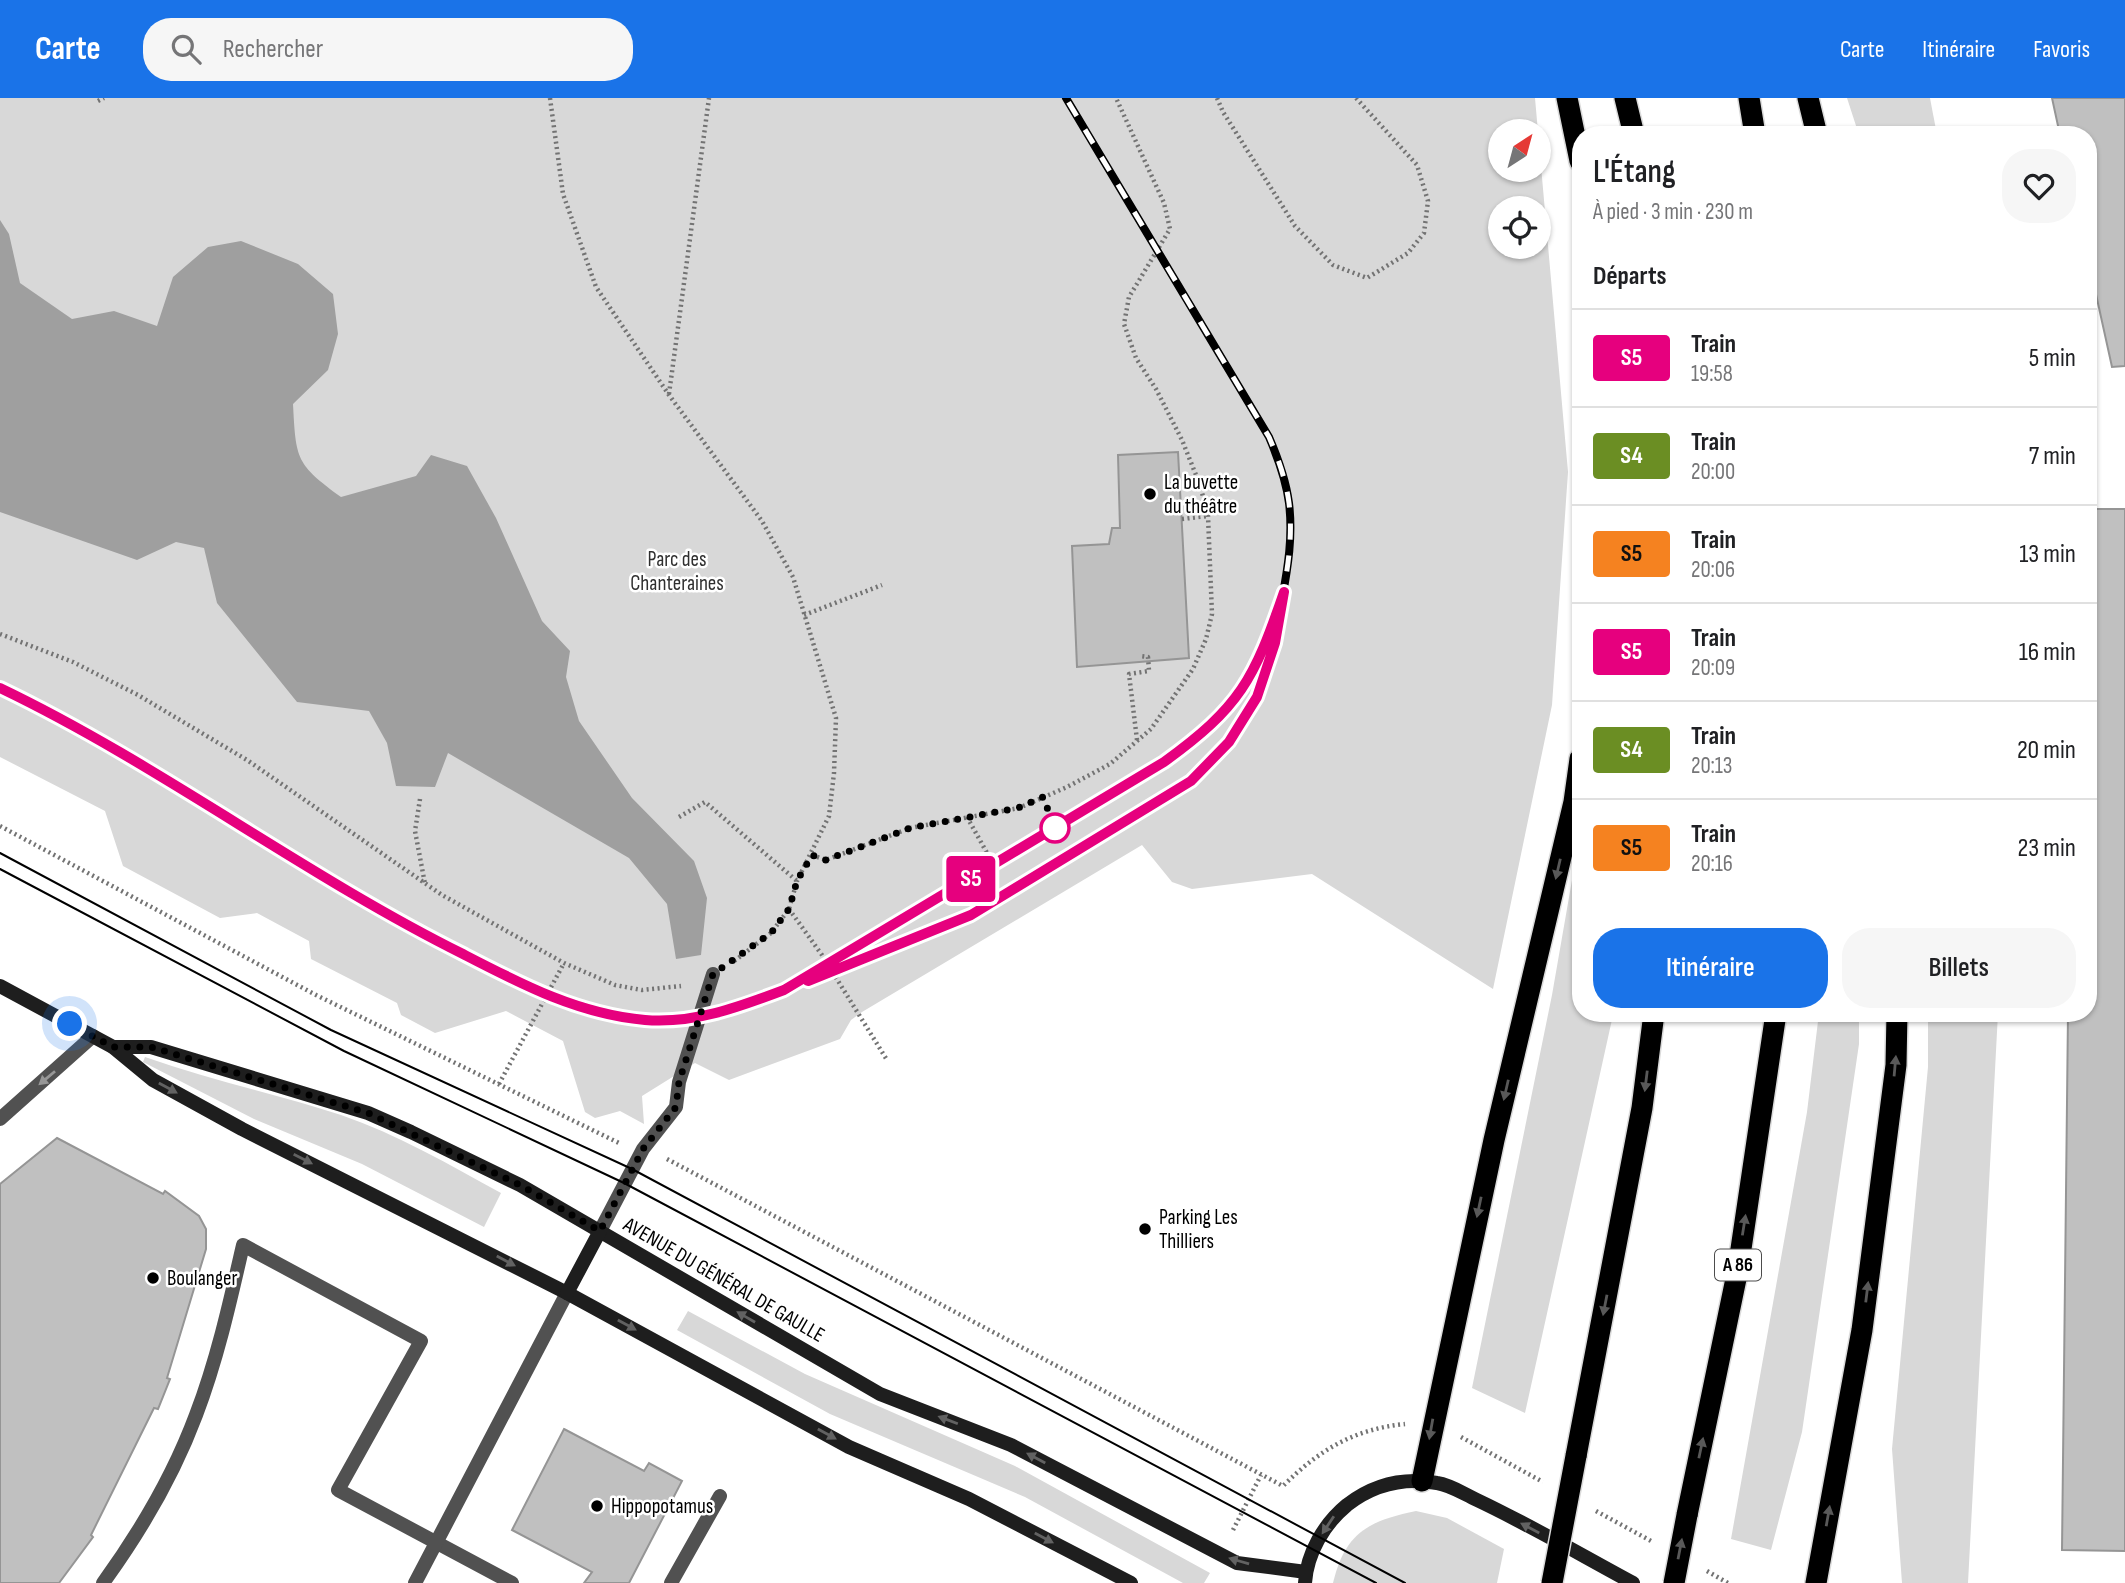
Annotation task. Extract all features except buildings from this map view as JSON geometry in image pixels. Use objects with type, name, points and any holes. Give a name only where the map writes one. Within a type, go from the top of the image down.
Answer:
[{"type":"highway","points":[[1567,98],[1573,126]]},
{"type":"highway","points":[[1625,98],[1632,126]]},
{"type":"highway","points":[[1749,98],[1754,126]]},
{"type":"highway","points":[[1808,98],[1814,126]]},
{"type":"highway","points":[[1422,1481],[1494,1140],[1572,810]]},
{"type":"highway","points":[[1552,1583],[1642,1108],[1653,1022]]},
{"type":"highway","name":"A 86","points":[[1674,1583],[1738,1269],[1775,1022]]},
{"type":"highway","points":[[1816,1583],[1862,1330],[1896,1065],[1897,1022]]},
{"type":"main road","name":"AVENUE DU GÉNÉRAL DE GAULLE","points":[[0,986],[113,1047],[153,1080],[242,1129],[567,1293],[849,1447],[969,1499],[1130,1583]]},
{"type":"main road","name":"AVENUE DU GÉNÉRAL DE GAULLE","points":[[113,1047],[151,1047],[368,1113],[520,1185],[880,1394],[1011,1445],[1237,1563],[1305,1577]]},
{"type":"main road","points":[[567,1293],[600,1231]]},
{"type":"main road","points":[[1305,1577],[1320,1537],[1335,1515],[1362,1493],[1382,1484],[1422,1481],[1441,1483],[1492,1507],[1633,1583]]},
{"type":"lane","points":[[600,1231],[643,1149],[676,1107],[679,1082],[713,974]]},
{"type":"lane","points":[[0,1119],[93,1036]]},
{"type":"lane","points":[[103,1583],[157,1498],[196,1416],[223,1329],[243,1245],[421,1341],[338,1490],[510,1583]]},
{"type":"lane","points":[[415,1583],[567,1293]]},
{"type":"lane","points":[[671,1583],[720,1496]]},
{"type":"path","points":[[98,101],[104,98]]},
{"type":"path","points":[[0,634],[73,662],[138,695],[247,760],[425,884],[564,963],[615,985],[642,990],[694,984],[713,974],[771,933],[789,909],[797,881],[829,816],[836,718],[793,577],[762,521],[669,395],[596,287],[563,194],[550,98]]},
{"type":"path","points":[[669,395],[709,98]]},
{"type":"path","points":[[812,855],[826,860],[910,828],[1018,808],[1067,787],[1110,764],[1151,729],[1179,690],[1206,639],[1212,604],[1208,516],[1200,485],[1182,440],[1156,389],[1136,358],[1124,324],[1129,297],[1170,229],[1164,203],[1116,98]]},
{"type":"path","points":[[1217,98],[1223,112],[1295,226],[1333,265],[1367,278],[1408,253],[1424,233],[1429,201],[1417,165],[1356,98]]},
{"type":"path","points":[[1182,519],[1208,516]]},
{"type":"path","points":[[804,615],[882,584]]},
{"type":"path","points":[[1138,741],[1129,674],[1149,671],[1148,657],[1140,656]]},
{"type":"path","points":[[420,799],[415,831],[425,884]]},
{"type":"path","points":[[679,817],[705,802],[797,881]]},
{"type":"path","points":[[967,817],[996,869]]},
{"type":"path","points":[[0,826],[316,995],[619,1143]]},
{"type":"path","points":[[789,909],[822,955],[887,1060]]},
{"type":"path","points":[[499,1084],[564,963]]},
{"type":"path","points":[[666,1158],[1283,1486],[1308,1462],[1333,1444],[1374,1427],[1405,1424]]},
{"type":"path","points":[[1221,1555],[1261,1475]]},
{"type":"green space","name":"Parc des Chanteraines","points":[[0,98],[1535,98],[1537,119],[1488,119],[1488,182],[1542,182],[1544,196],[1488,196],[1488,259],[1549,259],[1568,472],[1552,705],[1493,989],[1312,874],[1192,889],[1172,882],[1142,845],[862,1012],[851,1020],[840,1039],[729,1080],[695,1063],[642,1096],[644,1124],[620,1111],[595,1118],[585,1112],[563,1041],[506,1011],[435,1033],[401,1015],[397,1003],[311,959],[309,941],[257,913],[220,918],[123,866],[105,811],[0,757]]},
{"type":"green space","points":[[1847,98],[1930,98],[1935,126],[1856,126]]},
{"type":"green space","points":[[1572,880],[1572,1022],[1611,1022],[1525,1413],[1472,1388],[1552,995]]},
{"type":"green space","points":[[1818,1022],[1859,1022],[1859,1044],[1802,1432],[1771,1550],[1731,1539],[1807,1112]]},
{"type":"green space","points":[[1928,1022],[1998,1022],[1968,1583],[1902,1583],[1892,1449],[1928,1067]]},
{"type":"green space","points":[[145,1057],[317,1107],[362,1123],[423,1151],[501,1193],[484,1227],[362,1164],[254,1119],[143,1062]]},
{"type":"green space","points":[[688,1311],[805,1374],[1015,1466],[1210,1573],[1204,1583],[1183,1583],[1025,1497],[830,1414],[677,1330]]},
{"type":"green space","points":[[1416,1511],[1447,1518],[1504,1549],[1497,1583],[1333,1583],[1344,1552],[1361,1532],[1384,1519]]},
{"type":"shaded area","points":[[0,220],[9,234],[20,283],[72,319],[114,311],[157,326],[173,277],[208,247],[241,241],[298,264],[333,294],[338,334],[328,370],[293,404],[295,438],[301,459],[315,476],[341,497],[416,476],[431,455],[467,466],[496,518],[542,621],[570,651],[566,677],[579,721],[632,798],[694,861],[707,898],[701,955],[676,959],[667,904],[629,858],[448,753],[435,787],[396,786],[387,743],[369,711],[297,702],[217,603],[204,548],[176,542],[137,560],[0,512]]},
{"type":"tram line","points":[[0,853],[331,1030],[632,1169],[1405,1583]]},
{"type":"tram line","points":[[0,869],[344,1051],[624,1183],[1376,1583]]},
{"type":"railway","points":[[0,688],[65,722],[421,934],[546,996],[612,1015],[647,1020],[699,1016],[742,1006],[943,929],[971,915],[1191,781],[1211,762],[1242,721],[1263,676],[1277,626],[1288,563],[1289,503],[1281,469],[1269,437],[1066,98]]},
{"type":"railway","points":[[826,966],[1180,751],[1234,701],[1255,670],[1263,652]]},
{"type":"train","name":"S5","points":[[0,688],[65,722],[421,934],[546,996],[611,1015],[647,1020],[677,1019],[720,1013],[784,990],[1164,762],[1203,734],[1225,713],[1242,690],[1259,663],[1284,592],[1275,643],[1257,697],[1229,742],[1212,763],[1191,781],[971,915],[943,929],[808,981]]},
{"type":"place","name":"La buvette du théâtre","points":[[1150,494]]},
{"type":"place","name":"Parking Les Thilliers","points":[[1145,1229]]},
{"type":"place","name":"Boulanger","points":[[153,1278]]},
{"type":"place","name":"Hippopotamus","points":[[597,1506]]},
{"type":"route","points":[[70,1024],[113,1047],[151,1047],[368,1113],[520,1185],[600,1231],[643,1149],[676,1107],[679,1082],[713,974],[739,959],[771,933],[789,909],[797,881],[812,855],[826,860],[841,852],[910,828],[1018,808],[1043,797],[1055,828]]}]
